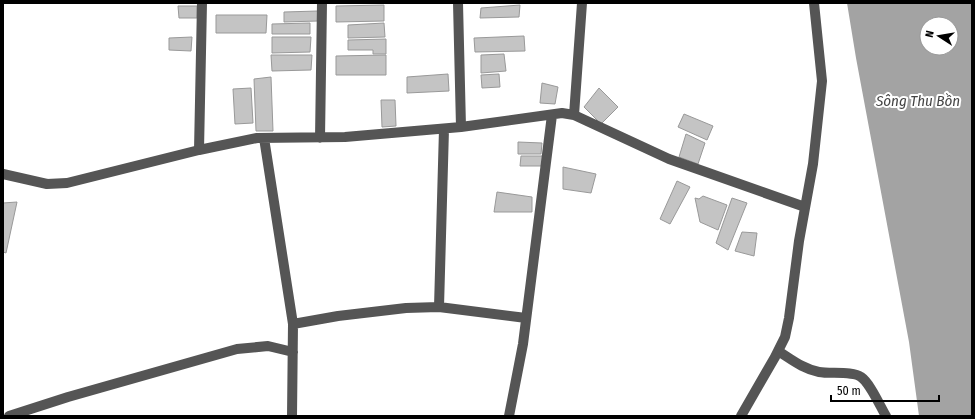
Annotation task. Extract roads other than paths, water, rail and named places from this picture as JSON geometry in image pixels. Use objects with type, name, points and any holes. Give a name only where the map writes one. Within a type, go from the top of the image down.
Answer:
[{"type":"street","points":[[199,150],[202,3]]},
{"type":"street","points":[[320,138],[322,3]]},
{"type":"street","points":[[458,3],[461,127]]},
{"type":"street","points":[[574,115],[582,3]]},
{"type":"street","points":[[741,416],[785,337],[789,318],[799,240],[813,164],[822,81],[814,3]]},
{"type":"street","points":[[3,174],[47,184],[67,183],[199,150],[258,138],[345,137],[444,129],[562,113],[574,115],[669,159],[805,207]]},
{"type":"street","points":[[511,415],[523,344],[552,115]]},
{"type":"street","points":[[439,307],[444,129]]},
{"type":"street","points":[[264,138],[293,324],[292,416]]},
{"type":"street","points":[[293,324],[338,316],[406,308],[439,307],[526,318]]},
{"type":"street","points":[[9,416],[68,397],[237,349],[268,346],[293,352]]},
{"type":"street","points":[[778,351],[798,364],[818,372],[860,376],[869,386],[886,416]]},
{"type":"water","name":"Sông Thu Bồn","points":[[847,3],[972,3],[972,416],[919,416],[909,342]]}]
